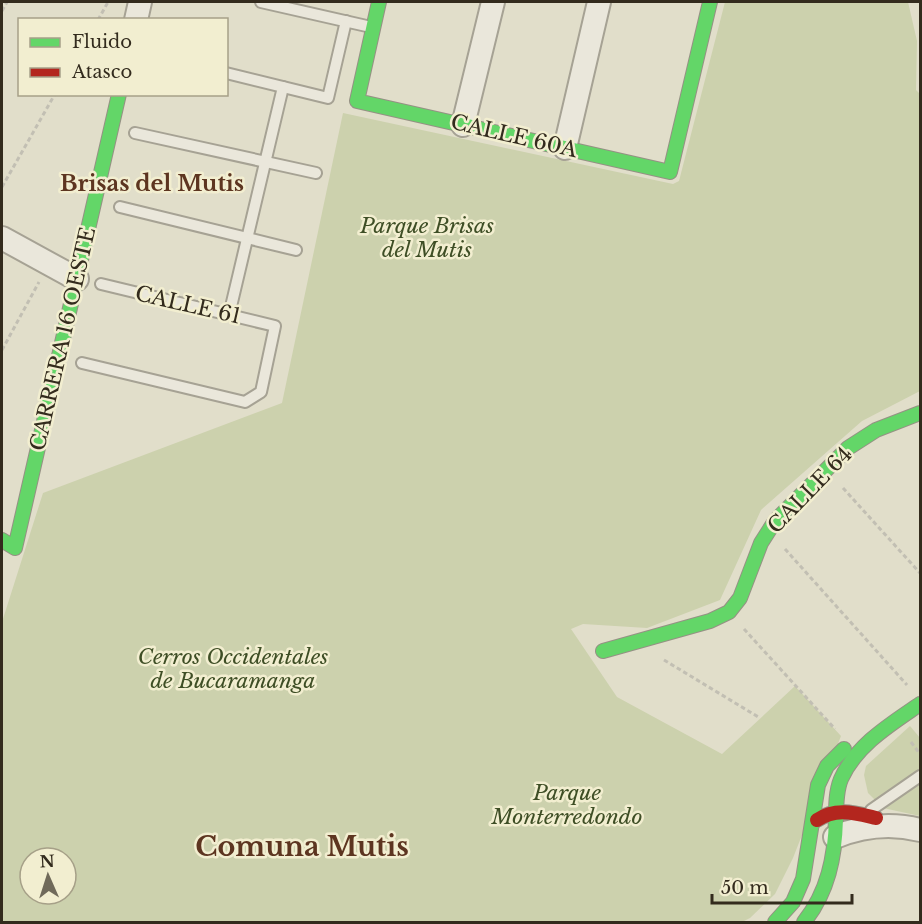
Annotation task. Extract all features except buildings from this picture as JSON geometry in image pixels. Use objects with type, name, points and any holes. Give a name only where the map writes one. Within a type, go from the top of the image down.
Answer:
[{"type":"street","points":[[136,18],[140,2]]},
{"type":"street","points":[[373,28],[379,2]]},
{"type":"street","points":[[463,125],[493,2]]},
{"type":"street","points":[[565,148],[599,2]]},
{"type":"street","name":"CALLE 60A","points":[[373,28],[357,101],[670,172],[710,2]]},
{"type":"street","name":"CARRERA 16 OESTE","points":[[2,540],[15,548],[119,96]]},
{"type":"street","points":[[2,238],[77,279]]},
{"type":"street","name":"CALLE 64","points":[[729,612],[740,598],[768,530],[825,469],[848,448],[868,435],[896,421],[921,413]]},
{"type":"street","points":[[603,651],[710,621],[729,612]]},
{"type":"street","points":[[804,922],[819,903],[826,888],[833,860],[840,784],[849,755],[921,704]]},
{"type":"street","points":[[775,922],[789,908],[803,883],[807,867],[815,790],[820,775],[831,759],[849,755],[870,742],[895,721]]},
{"type":"street","points":[[849,755],[855,795],[872,815]]},
{"type":"street","points":[[812,827],[820,817],[836,811],[845,811],[872,815],[898,826],[921,830]]},
{"type":"street","points":[[835,837],[862,829],[898,826]]},
{"type":"lane","points":[[261,2],[373,28]]},
{"type":"lane","points":[[228,73],[328,98],[346,21]]},
{"type":"lane","points":[[229,315],[283,87]]},
{"type":"lane","points":[[135,133],[316,173]]},
{"type":"lane","points":[[120,207],[296,250]]},
{"type":"lane","name":"CALLE 61","points":[[82,363],[245,402],[261,392],[275,326],[102,284]]},
{"type":"lane","points":[[872,815],[921,776]]},
{"type":"path","points":[[2,11],[7,2]]},
{"type":"path","points":[[99,18],[108,2]]},
{"type":"path","points":[[2,187],[54,96]]},
{"type":"path","points":[[2,350],[49,264]]},
{"type":"path","points":[[825,469],[921,573]]},
{"type":"path","points":[[768,530],[913,691]]},
{"type":"path","points":[[729,612],[849,755]]},
{"type":"path","points":[[634,643],[760,718]]},
{"type":"green space","name":"Cerros Occidentales de Bucaramanga","points":[[725,2],[908,2],[917,41],[916,90],[920,94],[920,391],[862,421],[761,510],[720,600],[647,628],[583,624],[571,629],[617,697],[722,754],[795,686],[841,736],[793,858],[775,894],[750,918],[742,922],[2,922],[2,622],[43,493],[282,403],[343,113],[673,184],[679,181]]},
{"type":"green space","points":[[910,726],[920,738],[920,816],[883,808],[868,793],[864,775],[866,766]]},
{"type":"traffic: fast","points":[[379,2],[357,101],[670,172],[710,2]]},
{"type":"traffic: fast","points":[[2,540],[15,548],[119,96]]},
{"type":"traffic: fast","points":[[603,651],[710,621],[729,612],[740,598],[761,543],[775,521],[848,448],[876,430],[920,413]]},
{"type":"traffic: fast","points":[[804,922],[819,899],[829,873],[834,847],[837,794],[841,779],[856,756],[875,736],[920,704]]},
{"type":"traffic: fast","points":[[775,922],[793,902],[803,879],[818,785],[827,766],[844,749]]},
{"type":"traffic: jam","points":[[817,820],[838,812],[876,818]]},
{"type":"district","name":"Brisas del Mutis","points":[[152,183]]},
{"type":"district","name":"Comuna Mutis","points":[[302,846]]},
{"type":"park label","name":"Parque Brisas del Mutis","points":[[427,238]]},
{"type":"park label","name":"Parque Monterredondo","points":[[567,805]]}]
